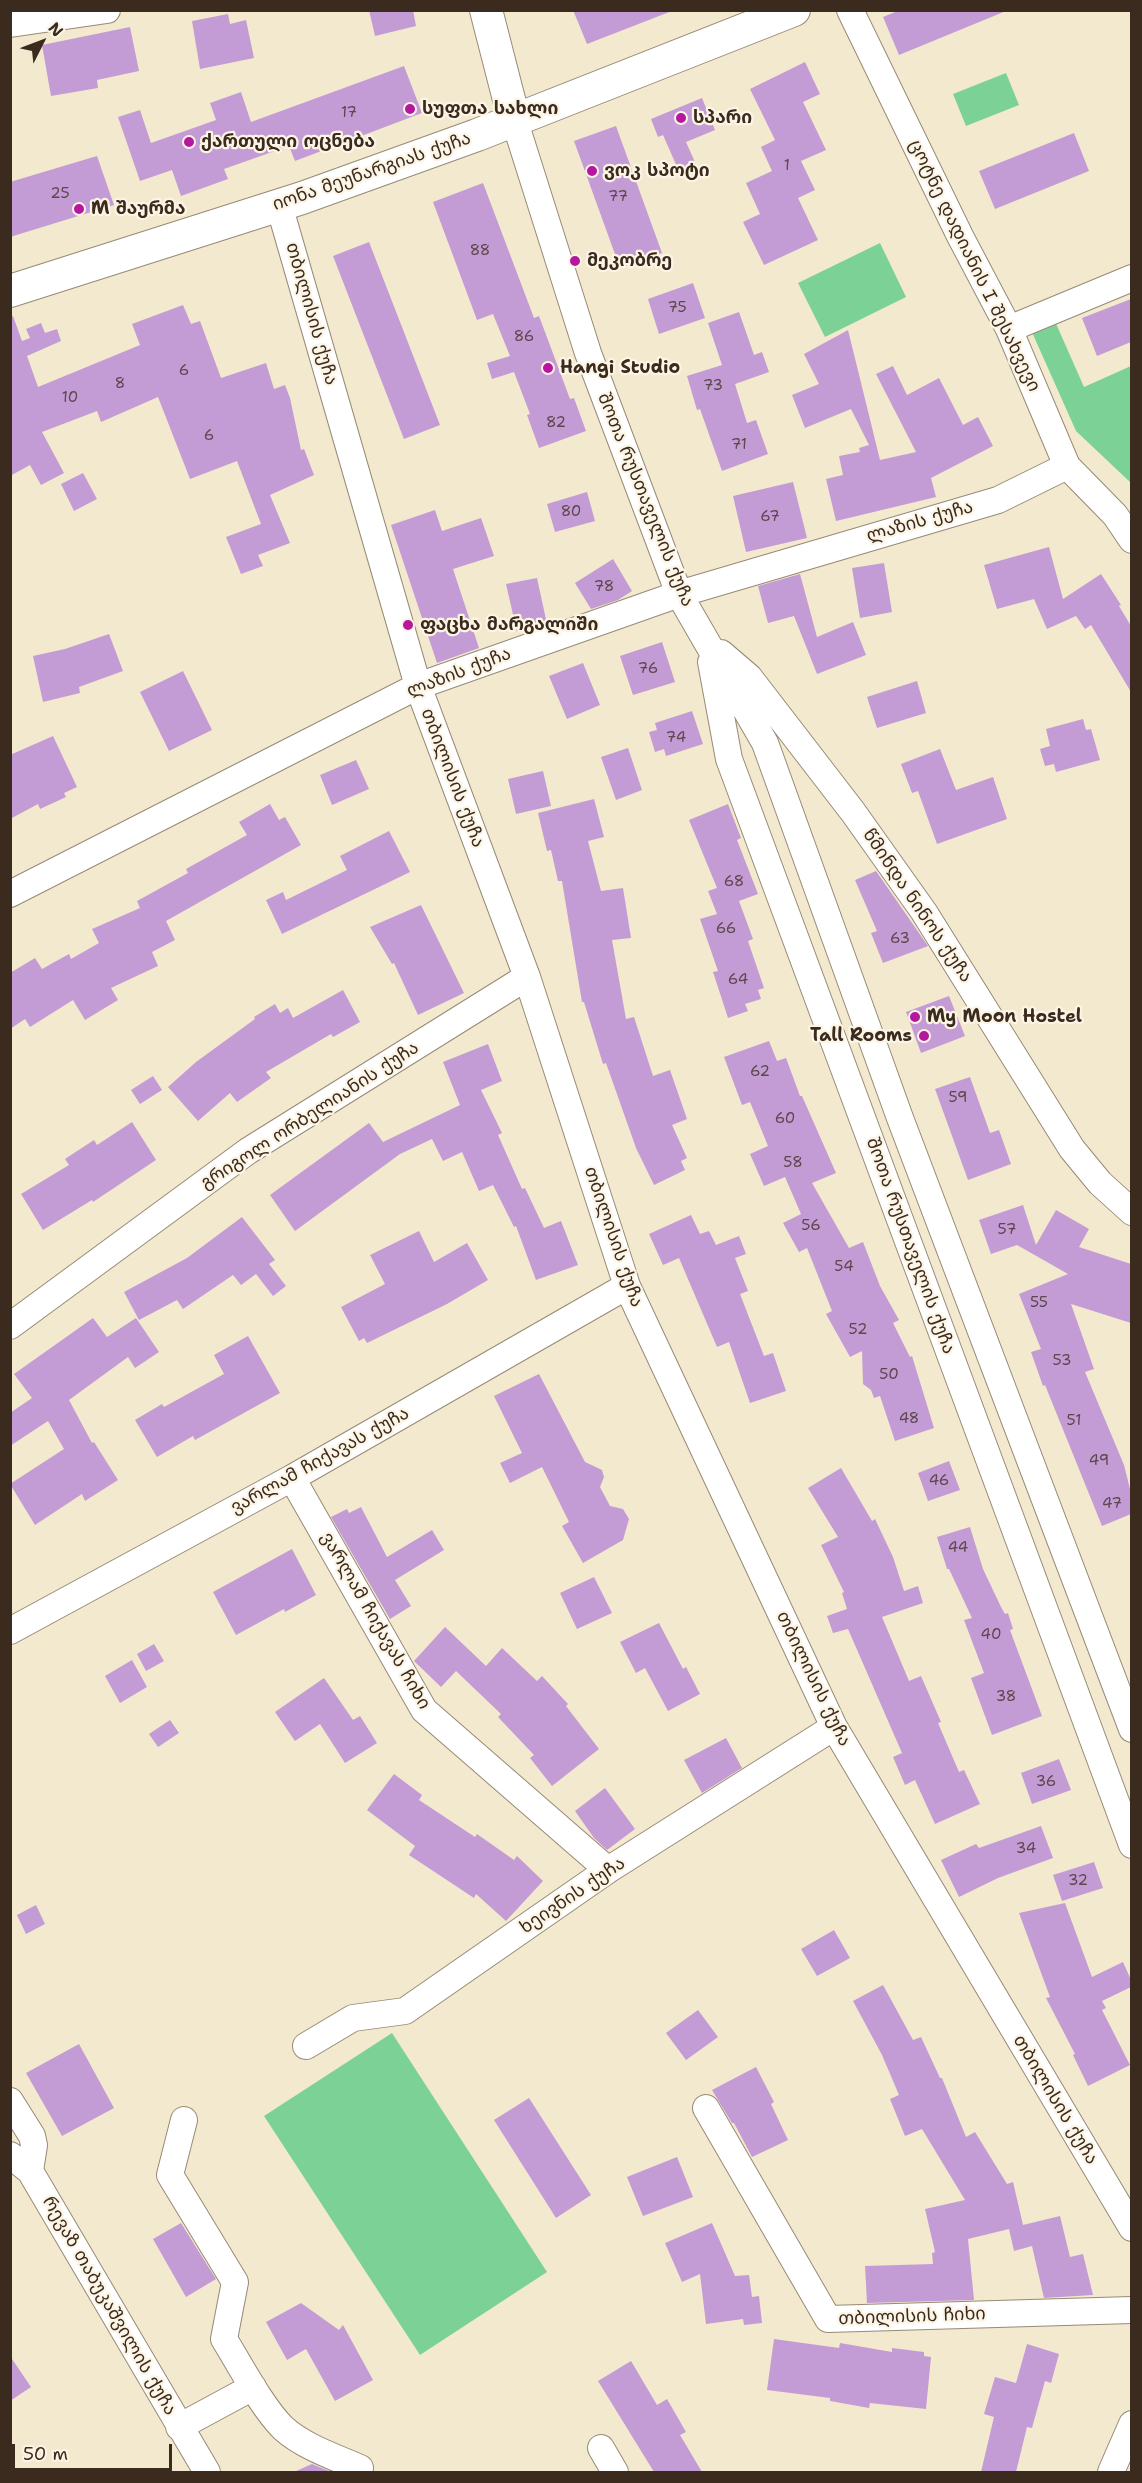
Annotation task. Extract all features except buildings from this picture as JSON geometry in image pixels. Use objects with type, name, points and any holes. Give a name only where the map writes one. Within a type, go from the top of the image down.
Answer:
[{"type":"main road","name":"შოთა რუსთაველის ქუჩა","points":[[486,10],[514,119]]},
{"type":"main road","name":"იონა მეუნარგიას ქუჩა","points":[[10,291],[279,205],[466,139],[794,10]]},
{"type":"street","points":[[10,24],[107,10]]},
{"type":"street","name":"ცოტნე დადიანის I შესახვევი","points":[[850,10],[960,236],[1009,329],[1067,466],[1114,515],[1131,540]]},
{"type":"street","name":"შოთა რუსთაველის ქუჩა","points":[[514,119],[588,353],[679,594],[765,743],[900,1118],[1131,1729]]},
{"type":"street","name":"თბილისის ქუჩა","points":[[279,205],[418,686],[527,977],[627,1286],[834,1727],[1131,2228]]},
{"type":"street","points":[[1009,329],[1131,278]]},
{"type":"street","points":[[1067,466],[1131,512]]},
{"type":"street","name":"ლაზის ქუჩა","points":[[10,894],[418,686],[679,594],[998,500],[1067,466]]},
{"type":"street","name":"შოთა რუსთაველის ქუჩა","points":[[707,641],[729,759],[1131,1845]]},
{"type":"street","name":"წმინდა ნინოს ქუჩა","points":[[707,641],[749,677],[853,812],[924,912],[1072,1149],[1100,1183],[1131,1212]]},
{"type":"street","name":"გრიგოლ ორბელიანის ქუჩა","points":[[10,1326],[248,1151],[527,977]]},
{"type":"street","name":"ვარლამ ჩიქავას ქუჩა","points":[[10,1630],[292,1478],[627,1286]]},
{"type":"street","name":"ვარლამ ჩიქავას ჩიხი","points":[[292,1478],[424,1710],[608,1870]]},
{"type":"street","name":"ხეივნის ქუჩა","points":[[306,2046],[353,2018],[405,2011],[608,1870],[834,1727]]},
{"type":"street","points":[[10,2101],[32,2136],[34,2145],[20,2176]]},
{"type":"street","name":"თბილისის ჩიხი","points":[[706,2108],[828,2319],[1131,2310]]},
{"type":"street","points":[[184,2120],[170,2175],[236,2282],[224,2339],[253,2387],[283,2427],[309,2445],[360,2468]]},
{"type":"street","name":"რევაზ თაბუკაშვილის ქუჩა","points":[[10,2155],[20,2176],[207,2472]]},
{"type":"street","points":[[179,2427],[253,2387]]},
{"type":"street","points":[[1111,2472],[1131,2424]]},
{"type":"street","points":[[601,2448],[615,2472]]},
{"type":"green space","points":[[1006,73],[1019,105],[966,126],[953,94]]},
{"type":"green space","points":[[880,243],[906,297],[825,337],[798,283]]},
{"type":"green space","points":[[1054,319],[1084,387],[1131,366],[1131,483],[1076,431],[1031,330]]},
{"type":"green space","points":[[392,2033],[547,2272],[420,2355],[264,2116]]},
{"type":"place","name":"სუფთა სახლი","points":[[410,109]]},
{"type":"place","name":"სპარი","points":[[681,118]]},
{"type":"place","name":"ქართული ოცნება","points":[[189,142]]},
{"type":"place","name":"ვოკ სპოტი","points":[[592,171]]},
{"type":"place","name":"M შაურმა","points":[[79,209]]},
{"type":"place","name":"მეკობრე","points":[[575,261]]},
{"type":"place","name":"Hangi Studio","points":[[548,368]]},
{"type":"place","name":"ფაცხა მარგალიში","points":[[408,625]]},
{"type":"place","name":"My Moon Hostel","points":[[915,1017]]},
{"type":"place","name":"Tall Rooms","points":[[924,1036]]}]
